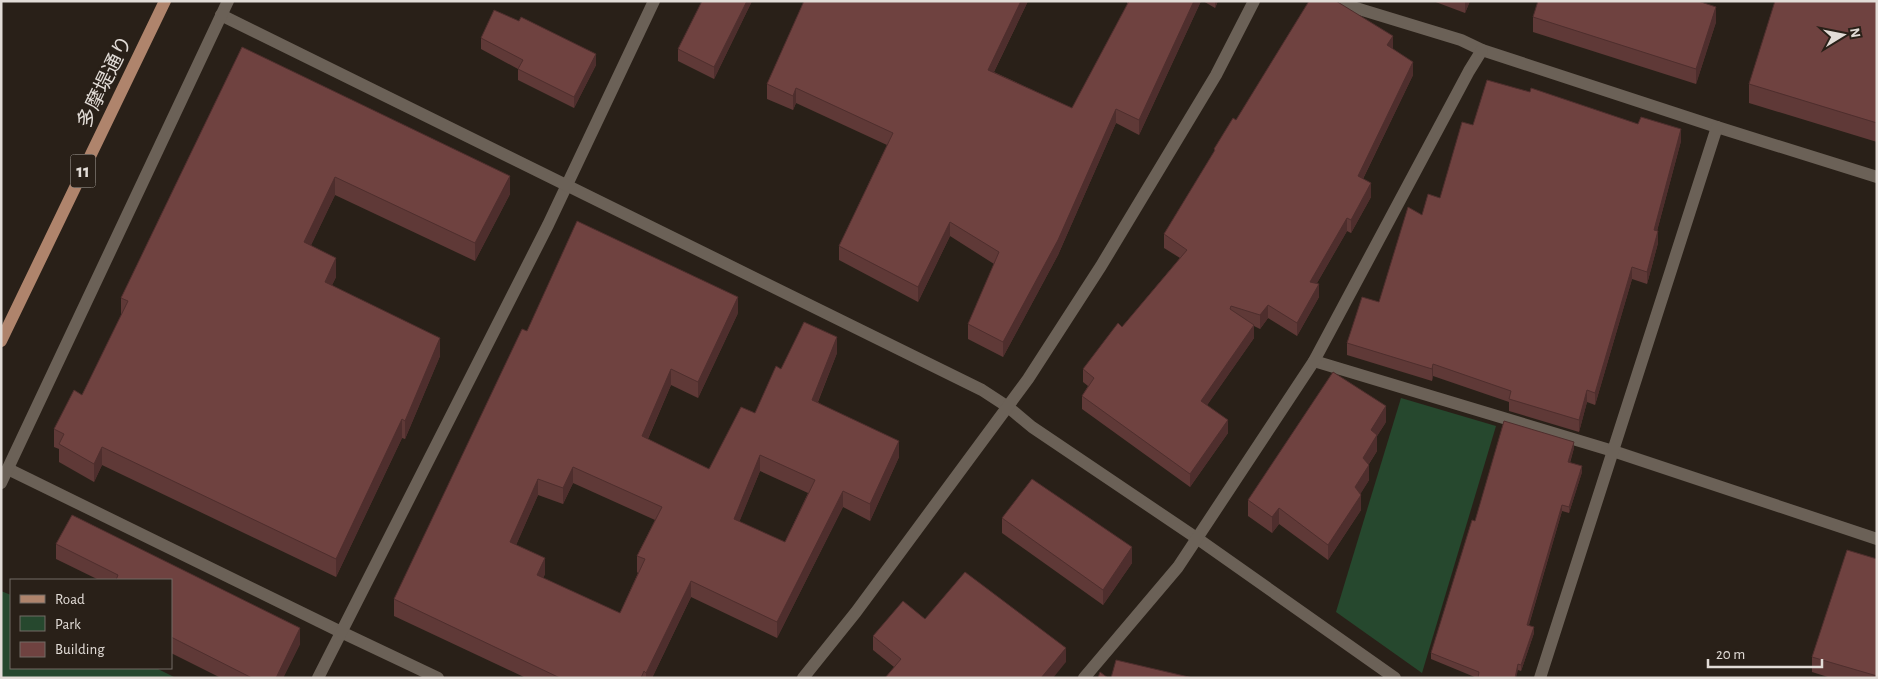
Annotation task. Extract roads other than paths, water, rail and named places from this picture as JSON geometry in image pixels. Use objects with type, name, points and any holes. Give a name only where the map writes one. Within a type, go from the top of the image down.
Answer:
[{"type":"main road","name":"多摩堤通り","points":[[1,341],[165,1]]},
{"type":"street","points":[[1,483],[228,1]]},
{"type":"street","points":[[318,678],[568,185],[654,1]]},
{"type":"street","points":[[802,678],[856,612],[1028,379],[1101,266],[1216,75],[1254,1]]},
{"type":"street","points":[[1333,1],[1461,40],[1482,50],[1717,127],[1877,176]]},
{"type":"street","points":[[221,15],[982,390],[1008,407],[1032,427],[1198,539],[1395,678]]},
{"type":"street","points":[[1084,678],[1178,567],[1314,361],[1482,50]]},
{"type":"street","points":[[1540,678],[1717,127]]},
{"type":"street","points":[[1314,361],[1613,451],[1877,539]]},
{"type":"street","points":[[8,469],[438,678]]}]
